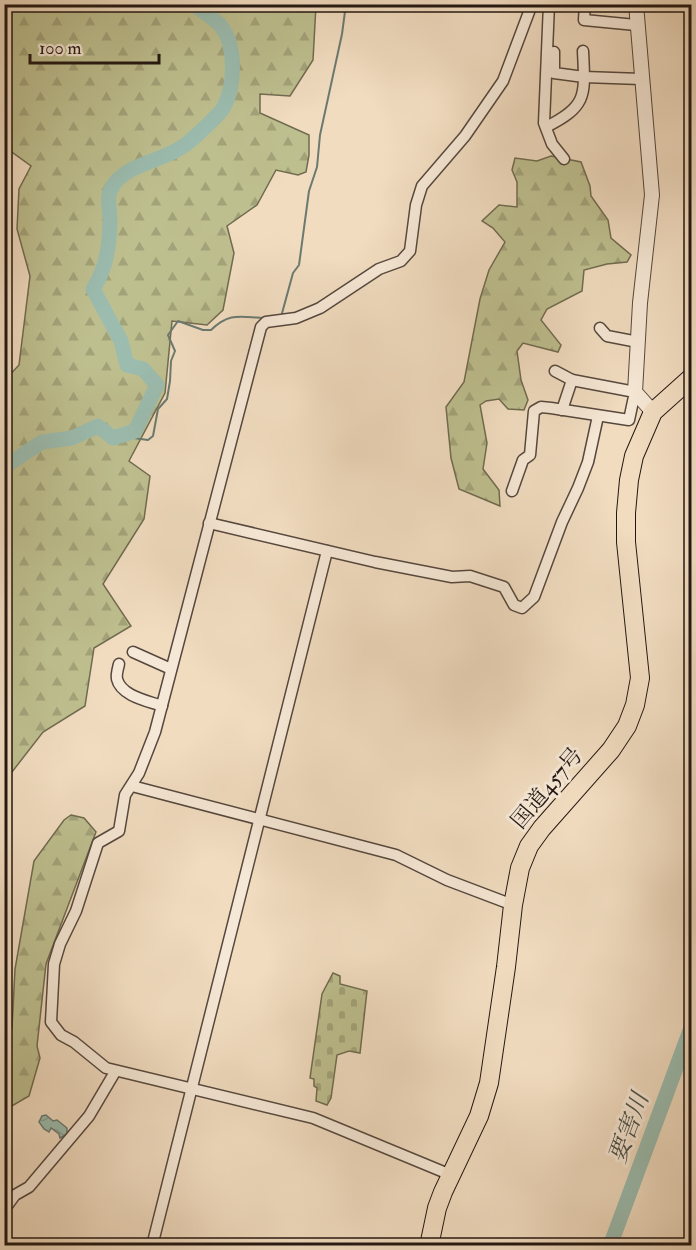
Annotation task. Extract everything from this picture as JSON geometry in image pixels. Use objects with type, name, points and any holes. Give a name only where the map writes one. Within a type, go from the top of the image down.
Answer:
[{"type":"highway","name":"国道457号","points":[[429,1245],[437,1208],[479,1116],[489,1083],[519,868],[529,846],[542,828],[610,750],[627,726],[635,705],[640,678],[626,542],[629,480],[634,456],[653,412],[692,377]]},
{"type":"street","points":[[451,1175],[313,1118],[106,1068],[74,1042],[61,1035],[51,1022],[54,964],[98,843],[119,831],[125,795],[132,786],[150,748],[261,327],[266,322],[296,318],[320,308],[379,269],[401,261],[410,251],[416,205],[422,186],[465,136],[503,81],[532,4]]},
{"type":"street","points":[[549,4],[546,127],[552,144],[564,159]]},
{"type":"street","points":[[585,4],[584,21],[636,25]]},
{"type":"street","points":[[512,491],[523,460],[530,455],[534,411],[542,407],[629,420],[635,392],[652,195],[636,4]]},
{"type":"street","points":[[546,127],[565,118],[579,105],[584,88],[583,51]]},
{"type":"street","points":[[554,52],[554,73],[641,79]]},
{"type":"street","points":[[600,328],[607,336],[638,342]]},
{"type":"street","points":[[555,371],[572,380],[635,392],[653,412]]},
{"type":"street","points":[[562,410],[572,380]]},
{"type":"street","points":[[209,523],[444,576],[470,576],[504,587],[517,607],[526,606],[534,597],[562,522],[588,462],[598,416]]},
{"type":"street","points":[[152,1245],[327,551]]},
{"type":"street","points":[[134,652],[171,669]]},
{"type":"street","points":[[119,664],[117,680],[124,690],[162,706]]},
{"type":"street","points":[[132,786],[396,855],[447,880],[513,904]]},
{"type":"street","points":[[4,1210],[15,1195],[29,1187],[89,1116],[115,1072]]},
{"type":"green space","points":[[10,5],[316,5],[313,60],[290,96],[260,94],[260,113],[309,135],[306,172],[298,175],[276,170],[257,205],[227,226],[234,253],[223,310],[207,325],[172,321],[165,393],[129,461],[150,476],[144,519],[103,584],[131,626],[94,648],[85,706],[43,732],[5,781],[4,381],[19,365],[30,276],[17,229],[19,189],[31,166],[5,147],[4,69],[10,50]]},
{"type":"green space","points":[[551,156],[581,162],[590,186],[591,196],[608,220],[611,238],[631,255],[627,262],[584,270],[582,291],[547,309],[541,320],[561,345],[558,352],[523,343],[517,351],[521,380],[528,400],[524,410],[508,409],[499,399],[486,401],[480,405],[487,443],[483,469],[499,490],[500,506],[459,489],[451,458],[446,407],[464,382],[480,299],[489,270],[505,242],[493,228],[482,221],[499,205],[517,207],[517,182],[512,170],[515,158],[537,161]]},
{"type":"green space","points":[[71,815],[84,818],[96,832],[46,964],[37,1046],[40,1058],[29,1096],[5,1110],[5,1029],[12,1028],[15,969],[34,861],[64,820]]},
{"type":"green space","points":[[333,973],[340,976],[340,984],[367,991],[360,1053],[349,1051],[337,1055],[331,1098],[327,1105],[316,1101],[317,1088],[314,1086],[314,1079],[310,1078],[322,994]]},
{"type":"water","points":[[46,1115],[67,1128],[67,1134],[60,1138],[59,1134],[51,1128],[49,1132],[44,1129],[39,1122],[42,1116]]},
{"type":"waterway","points":[[4,467],[42,442],[72,438],[98,426],[113,438],[135,431],[157,385],[143,369],[127,365],[121,341],[93,289],[106,258],[110,224],[109,194],[114,184],[138,166],[176,151],[185,145],[217,115],[228,98],[232,76],[229,42],[219,24],[194,4]]},
{"type":"waterway","points":[[281,317],[293,273],[299,265],[309,191],[317,167],[320,135],[342,34],[346,4]]},
{"type":"waterway","points":[[119,436],[148,440],[153,436],[158,409],[167,399],[171,361],[175,351],[168,335],[178,321],[203,330],[211,330],[230,318],[264,318]]},
{"type":"waterway","name":"要害川","points":[[610,1246],[692,1025]]}]
